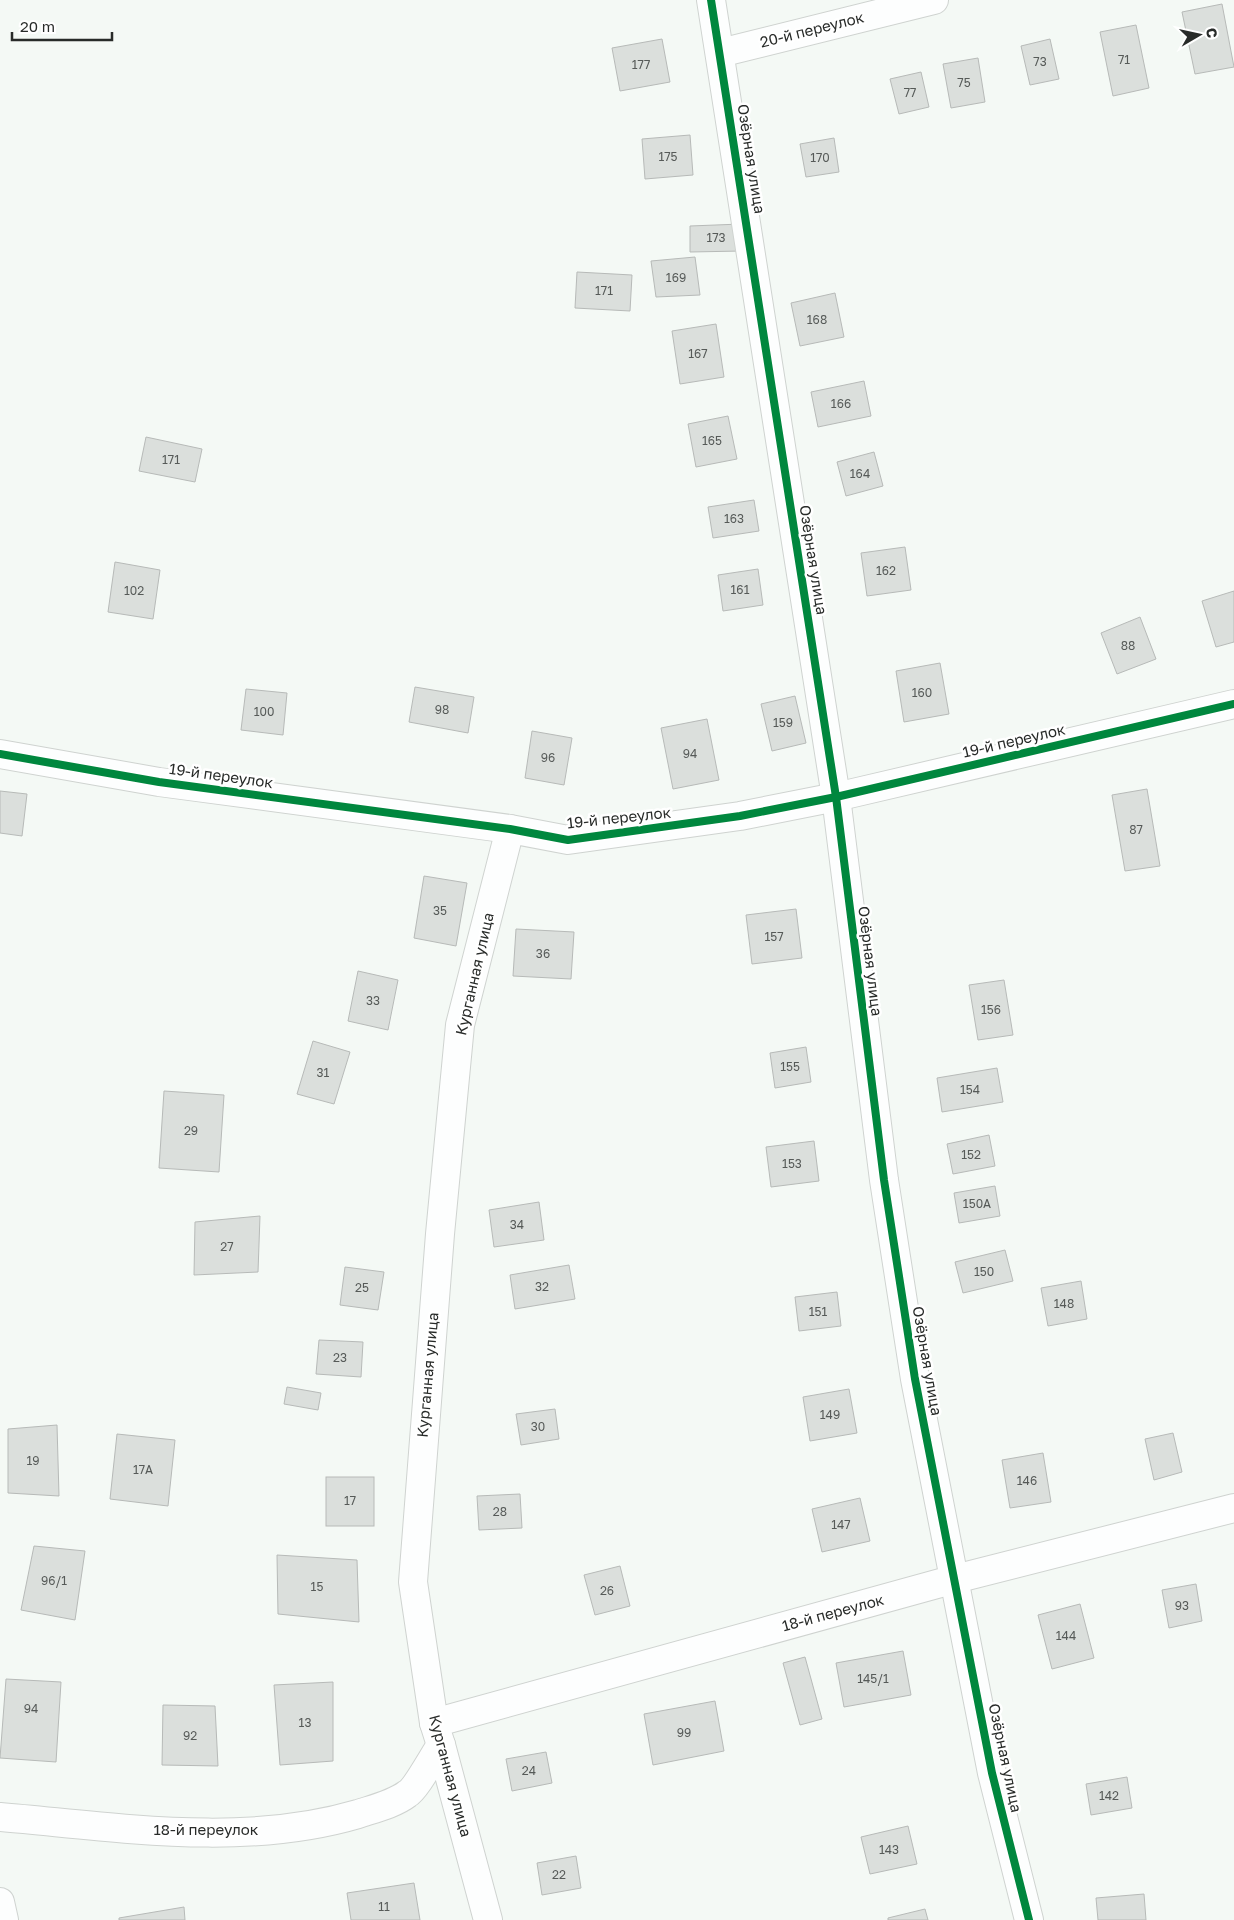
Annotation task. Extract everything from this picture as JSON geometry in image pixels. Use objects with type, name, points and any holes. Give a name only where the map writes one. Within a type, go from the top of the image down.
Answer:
[{"type":"street","name":"Озёрная улица","points":[[711,0],[836,797],[884,1180],[914,1380],[992,1773],[1029,1920]]},
{"type":"street","name":"20-й переулок","points":[[720,53],[934,0]]},
{"type":"street","name":"19-й переулок","points":[[0,754],[159,782],[510,829],[568,840],[740,816],[836,797],[1234,704]]},
{"type":"street","name":"Курганная улица","points":[[488,1920],[437,1734],[413,1582],[440,1234],[460,1025],[510,829]]},
{"type":"street","name":"18-й переулок","points":[[0,1817],[152,1830],[241,1833],[325,1824],[371,1810],[408,1794],[437,1734],[955,1579],[1234,1508]]},
{"type":"building","points":[[1222,4],[1234,67],[1195,74],[1182,12]]},
{"type":"building","points":[[1136,25],[1149,88],[1113,96],[1100,32]]},
{"type":"building","points":[[662,39],[670,82],[620,91],[612,48]]},
{"type":"building","points":[[1050,39],[1059,79],[1030,85],[1021,46]]},
{"type":"building","points":[[978,58],[985,102],[951,108],[943,64]]},
{"type":"building","points":[[921,72],[929,107],[899,114],[890,79]]},
{"type":"building","points":[[690,135],[693,175],[645,179],[642,139]]},
{"type":"building","points":[[834,138],[839,172],[806,177],[800,144]]},
{"type":"building","points":[[741,224],[742,251],[690,252],[690,226]]},
{"type":"building","points":[[695,257],[700,295],[656,297],[651,261]]},
{"type":"building","points":[[577,272],[632,275],[630,311],[575,308]]},
{"type":"building","points":[[835,293],[844,337],[800,346],[791,303]]},
{"type":"building","points":[[716,324],[724,377],[680,384],[672,331]]},
{"type":"building","points":[[864,381],[871,416],[818,427],[811,392]]},
{"type":"building","points":[[728,416],[737,459],[696,467],[688,424]]},
{"type":"building","points":[[146,437],[202,449],[195,482],[139,471]]},
{"type":"building","points":[[874,452],[883,486],[846,496],[837,462]]},
{"type":"building","points":[[754,500],[759,531],[713,538],[708,507]]},
{"type":"building","points":[[905,547],[911,590],[867,596],[861,553]]},
{"type":"building","points":[[115,562],[160,570],[153,619],[108,612]]},
{"type":"building","points":[[758,569],[763,605],[723,611],[718,575]]},
{"type":"building","points":[[1234,591],[1234,642],[1216,647],[1202,601]]},
{"type":"building","points":[[1140,617],[1156,659],[1117,674],[1101,633]]},
{"type":"building","points":[[940,663],[949,714],[904,722],[896,671]]},
{"type":"building","points":[[415,687],[474,697],[468,733],[409,722]]},
{"type":"building","points":[[246,689],[287,693],[283,735],[241,730]]},
{"type":"building","points":[[795,696],[806,743],[772,751],[761,704]]},
{"type":"building","points":[[707,719],[719,780],[673,789],[661,728]]},
{"type":"building","points":[[532,731],[572,738],[564,785],[525,778]]},
{"type":"building","points":[[1147,789],[1160,866],[1125,871],[1112,795]]},
{"type":"building","points":[[0,791],[27,794],[22,836],[0,833]]},
{"type":"building","points":[[424,876],[467,883],[456,946],[414,938]]},
{"type":"building","points":[[796,909],[802,958],[752,964],[746,915]]},
{"type":"building","points":[[516,929],[574,932],[571,979],[513,976]]},
{"type":"building","points":[[358,971],[398,980],[388,1030],[348,1021]]},
{"type":"building","points":[[1004,980],[1013,1035],[978,1040],[969,985]]},
{"type":"building","points":[[313,1041],[350,1052],[334,1104],[297,1094]]},
{"type":"building","points":[[806,1047],[811,1082],[775,1088],[770,1053]]},
{"type":"building","points":[[997,1068],[1003,1102],[942,1112],[937,1078]]},
{"type":"building","points":[[164,1091],[224,1095],[219,1172],[159,1168]]},
{"type":"building","points":[[989,1135],[995,1166],[953,1174],[947,1144]]},
{"type":"building","points":[[814,1141],[819,1181],[771,1187],[766,1147]]},
{"type":"building","points":[[995,1186],[1000,1216],[959,1223],[954,1193]]},
{"type":"building","points":[[539,1202],[544,1240],[494,1247],[489,1210]]},
{"type":"building","points":[[260,1216],[258,1272],[194,1275],[195,1222]]},
{"type":"building","points":[[1005,1250],[1013,1281],[963,1293],[955,1262]]},
{"type":"building","points":[[569,1265],[575,1299],[515,1309],[510,1275]]},
{"type":"building","points":[[345,1267],[384,1272],[378,1310],[340,1305]]},
{"type":"building","points":[[1081,1281],[1087,1319],[1048,1326],[1041,1288]]},
{"type":"building","points":[[837,1292],[841,1326],[799,1331],[795,1297]]},
{"type":"building","points":[[319,1340],[363,1342],[361,1377],[316,1374]]},
{"type":"building","points":[[287,1387],[321,1393],[318,1410],[284,1404]]},
{"type":"building","points":[[849,1389],[857,1433],[810,1441],[803,1397]]},
{"type":"building","points":[[555,1409],[559,1439],[521,1445],[516,1414]]},
{"type":"building","points":[[57,1425],[59,1496],[8,1493],[8,1429]]},
{"type":"building","points":[[1173,1433],[1182,1472],[1154,1480],[1145,1439]]},
{"type":"building","points":[[117,1434],[175,1440],[168,1506],[110,1499]]},
{"type":"building","points":[[1043,1453],[1051,1502],[1010,1508],[1002,1460]]},
{"type":"building","points":[[326,1477],[374,1477],[374,1526],[326,1526]]},
{"type":"building","points":[[520,1494],[522,1528],[479,1530],[477,1496]]},
{"type":"building","points":[[860,1498],[870,1541],[822,1552],[812,1509]]},
{"type":"building","points":[[34,1546],[85,1551],[75,1620],[21,1610]]},
{"type":"building","points":[[277,1555],[357,1560],[359,1622],[278,1614]]},
{"type":"building","points":[[620,1566],[630,1606],[595,1615],[584,1575]]},
{"type":"building","points":[[1196,1584],[1202,1621],[1169,1628],[1162,1590]]},
{"type":"building","points":[[1080,1604],[1094,1658],[1052,1669],[1038,1615]]},
{"type":"building","points":[[903,1651],[911,1695],[844,1707],[836,1663]]},
{"type":"building","points":[[805,1657],[822,1719],[800,1725],[783,1663]]},
{"type":"building","points":[[6,1679],[61,1682],[56,1762],[0,1758]]},
{"type":"building","points":[[333,1682],[333,1761],[280,1765],[274,1685]]},
{"type":"building","points":[[715,1701],[724,1751],[653,1765],[644,1714]]},
{"type":"building","points":[[163,1705],[215,1706],[218,1766],[162,1765]]},
{"type":"building","points":[[546,1752],[552,1783],[512,1791],[506,1759]]},
{"type":"building","points":[[1127,1777],[1132,1808],[1091,1815],[1086,1784]]},
{"type":"building","points":[[908,1826],[917,1864],[870,1874],[861,1837]]},
{"type":"building","points":[[576,1856],[581,1888],[542,1895],[537,1863]]},
{"type":"building","points":[[414,1883],[420,1920],[351,1920],[347,1893]]},
{"type":"building","points":[[1144,1894],[1146,1920],[1098,1920],[1096,1898]]},
{"type":"building","points":[[184,1907],[185,1920],[119,1920],[119,1918]]},
{"type":"building","points":[[925,1909],[928,1920],[888,1920],[888,1918]]},
{"type":"cycle path","points":[[711,0],[836,797],[884,1180],[915,1379],[992,1773],[1029,1920]]},
{"type":"cycle path","points":[[0,754],[159,782],[510,829],[568,840],[740,816],[836,797],[1234,704]]}]
